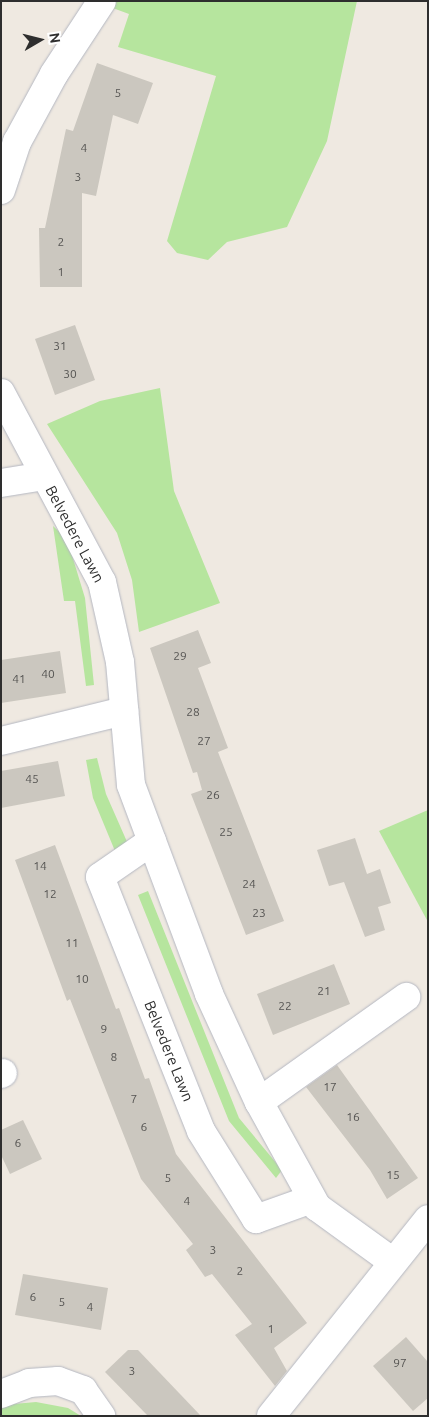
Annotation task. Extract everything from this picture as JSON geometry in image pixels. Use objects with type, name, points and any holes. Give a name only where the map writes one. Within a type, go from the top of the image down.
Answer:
[{"type":"street","points":[[3,177],[16,142],[54,74],[102,1]]},
{"type":"street","name":"Belvedere Lawn","points":[[1,394],[102,582],[120,662],[131,785],[209,994],[259,1102],[317,1207],[393,1262]]},
{"type":"street","name":"Belvedere Lawn","points":[[1,484],[44,476]]},
{"type":"street","points":[[1,740],[124,711]]},
{"type":"street","name":"Belvedere Lawn","points":[[152,841],[100,877],[201,1131],[256,1219],[312,1199]]},
{"type":"street","points":[[259,1102],[406,997]]},
{"type":"street","points":[[271,1416],[428,1219]]},
{"type":"street","points":[[1,1394],[29,1383],[58,1381],[83,1390],[100,1416]]},
{"type":"green space","points":[[113,1],[357,1],[327,141],[287,227],[227,242],[208,260],[177,253],[167,241],[216,76],[118,47],[129,14],[110,7]]},
{"type":"green space","points":[[160,388],[174,491],[220,603],[139,632],[132,580],[117,533],[47,424],[100,401]]},
{"type":"green space","points":[[53,526],[67,539],[85,598],[94,685],[86,686],[75,601],[64,601]]},
{"type":"green space","points":[[97,758],[106,794],[128,844],[115,851],[93,798],[86,760]]},
{"type":"green space","points":[[428,810],[428,922],[379,831]]},
{"type":"green space","points":[[148,891],[239,1118],[282,1170],[276,1178],[229,1121],[138,895]]},
{"type":"green space","points":[[36,1402],[68,1408],[81,1416],[1,1416],[1,1408],[14,1404]]},
{"type":"building","points":[[97,63],[153,83],[138,124],[113,115],[96,196],[82,193],[82,287],[40,287],[39,228],[45,228],[66,129],[73,131]]},
{"type":"building","points":[[75,325],[95,380],[55,395],[35,339]]},
{"type":"building","points":[[198,630],[211,663],[198,668],[228,748],[218,752],[284,921],[246,935],[191,794],[202,790],[197,772],[193,773],[150,648]]},
{"type":"building","points":[[60,651],[66,693],[1,703],[1,660]]},
{"type":"building","points":[[58,761],[65,796],[1,808],[1,771]]},
{"type":"building","points":[[355,838],[367,874],[380,869],[391,903],[378,907],[385,930],[365,937],[344,882],[329,886],[317,850]]},
{"type":"building","points":[[55,845],[116,1009],[119,1008],[145,1079],[149,1078],[176,1154],[307,1323],[274,1348],[287,1371],[275,1386],[235,1335],[252,1324],[212,1274],[205,1277],[186,1250],[193,1244],[141,1179],[70,999],[67,1001],[15,860]]},
{"type":"building","points":[[334,964],[350,1004],[273,1035],[257,994]]},
{"type":"building","points":[[337,1065],[418,1178],[387,1199],[370,1170],[306,1087]]},
{"type":"building","points":[[23,1120],[42,1159],[10,1174],[1,1155],[1,1130]]},
{"type":"building","points":[[23,1274],[108,1288],[101,1330],[15,1315]]},
{"type":"building","points":[[406,1337],[428,1362],[428,1398],[413,1411],[373,1366]]},
{"type":"building","points":[[128,1350],[138,1350],[201,1416],[148,1416],[105,1372]]}]
